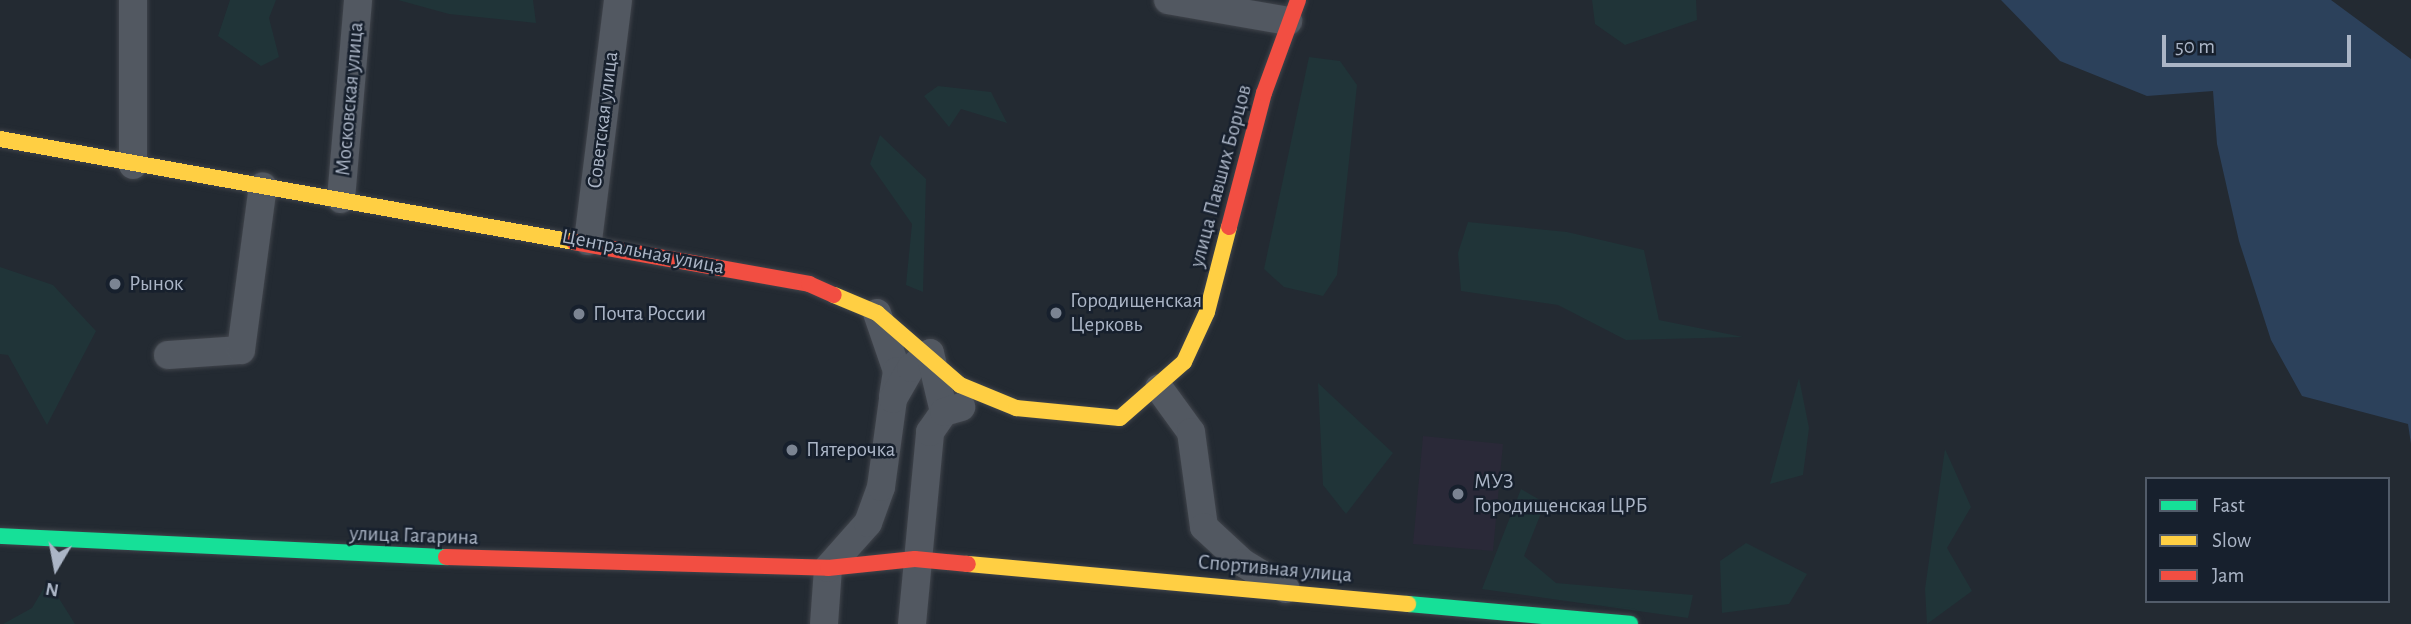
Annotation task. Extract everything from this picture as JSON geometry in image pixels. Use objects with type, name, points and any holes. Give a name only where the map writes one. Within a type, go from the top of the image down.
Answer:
[{"type":"main road","name":"улица Павших Борцов","points":[[1159,388],[1184,362],[1206,312],[1293,11]]},
{"type":"main road","name":"Центральная улица","points":[[0,139],[133,165],[588,241],[809,284],[877,313],[930,353],[960,384],[1016,408],[1119,418],[1159,388]]},
{"type":"main road","name":"улица Гагарина","points":[[0,536],[246,552],[828,568],[915,559]]},
{"type":"main road","name":"Спортивная улица","points":[[915,559],[1289,590],[1630,624]]},
{"type":"street","points":[[133,0],[133,165]]},
{"type":"street","name":"Московская улица","points":[[341,199],[358,0]]},
{"type":"street","name":"Советская улица","points":[[588,241],[618,0]]},
{"type":"street","points":[[1168,0],[1293,11]]},
{"type":"street","points":[[167,355],[241,350],[263,186]]},
{"type":"street","points":[[824,624],[828,568],[868,523],[880,487],[897,370],[877,313]]},
{"type":"street","points":[[892,399],[911,368],[930,353],[944,412]]},
{"type":"street","points":[[1159,388],[1191,432],[1204,527],[1243,563],[1289,590]]},
{"type":"street","points":[[912,624],[915,559],[930,432],[944,412],[974,404],[1016,408]]},
{"type":"shaded area","name":"МУЗ Городищенская ЦРБ","points":[[1423,436],[1503,444],[1493,551],[1413,544]]},
{"type":"green space","points":[[230,0],[276,0],[269,18],[279,57],[261,66],[218,36]]},
{"type":"green space","points":[[398,0],[533,0],[536,23],[449,14]]},
{"type":"green space","points":[[1592,0],[1696,0],[1697,20],[1625,45],[1595,24]]},
{"type":"green space","points":[[1309,57],[1340,61],[1357,85],[1337,275],[1323,296],[1284,287],[1264,269]]},
{"type":"green space","points":[[938,86],[991,92],[1007,123],[961,109],[949,127],[924,96]]},
{"type":"green space","points":[[880,135],[926,179],[923,292],[906,285],[912,224],[870,164]]},
{"type":"green space","points":[[1468,222],[1567,232],[1644,250],[1659,320],[1743,337],[1626,340],[1558,305],[1461,291],[1458,253]]},
{"type":"green space","points":[[0,267],[53,285],[96,331],[47,425],[8,355],[0,354]]},
{"type":"green space","points":[[1799,378],[1809,428],[1803,475],[1770,484]]},
{"type":"green space","points":[[1318,383],[1393,453],[1346,514],[1323,485]]},
{"type":"green space","points":[[1945,449],[1971,507],[1947,548],[1972,591],[1927,624],[1925,589]]},
{"type":"green space","points":[[1521,489],[1545,503],[1524,556],[1556,583],[1693,595],[1688,618],[1482,589]]},
{"type":"green space","points":[[1746,543],[1807,574],[1789,604],[1722,613],[1720,561]]},
{"type":"green space","points":[[48,581],[75,624],[3,624],[32,608]]},
{"type":"water","points":[[2001,0],[2331,0],[2411,59],[2411,444],[2408,424],[2302,396],[2271,340],[2239,241],[2217,144],[2213,91],[2147,96],[2060,61]]},
{"type":"traffic: fast","points":[[0,536],[446,557]]},
{"type":"traffic: fast","points":[[1408,604],[1630,624]]},
{"type":"traffic: slow","points":[[0,139],[574,242]]},
{"type":"traffic: slow","points":[[834,295],[877,313],[960,385],[1016,408],[1120,418],[1184,362],[1207,312],[1229,227]]},
{"type":"traffic: slow","points":[[968,564],[1408,604]]},
{"type":"traffic: jam","points":[[1229,227],[1264,93],[1298,0]]},
{"type":"traffic: jam","points":[[574,242],[809,284],[834,295]]},
{"type":"traffic: jam","points":[[446,557],[828,568],[915,559],[968,564]]},
{"type":"place","name":"Рынок","points":[[115,284]]},
{"type":"place","name":"Городищенская Церковь","points":[[1056,313]]},
{"type":"place","name":"Почта России","points":[[579,314]]},
{"type":"place","name":"Пятерочка","points":[[792,450]]},
{"type":"place","name":"МУЗ Городищенская ЦРБ","points":[[1458,494]]}]
